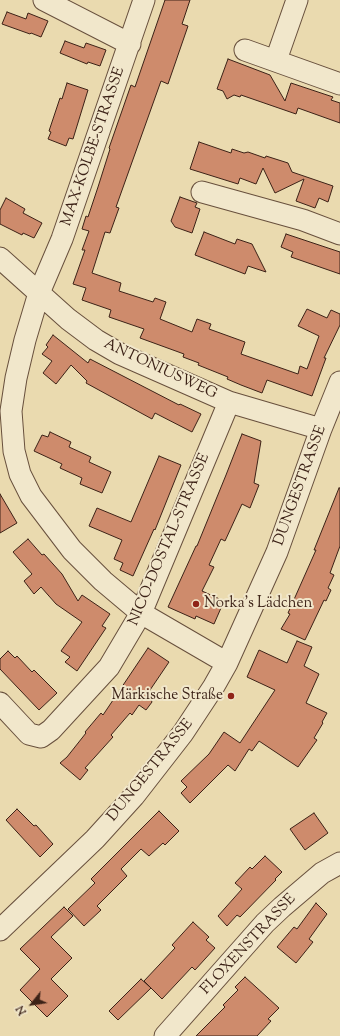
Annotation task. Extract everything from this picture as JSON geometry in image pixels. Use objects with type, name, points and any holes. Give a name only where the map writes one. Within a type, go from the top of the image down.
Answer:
[{"type":"street","points":[[44,0],[130,44]]},
{"type":"street","name":"MAX-KOLBE-STRASSE","points":[[144,0],[62,239],[39,293],[6,411],[20,474],[31,496],[72,550],[103,581],[141,613],[227,663]]},
{"type":"street","points":[[276,60],[296,0]]},
{"type":"street","points":[[246,50],[340,84]]},
{"type":"street","points":[[202,192],[303,220],[340,234]]},
{"type":"street","name":"ANTONIUSWEG","points":[[0,258],[68,319],[96,340],[120,354],[229,402],[321,429]]},
{"type":"street","name":"DUNGESTRASSE","points":[[0,930],[95,838],[134,796],[183,733],[214,686],[227,663],[277,552],[321,429],[340,382]]},
{"type":"street","name":"NICO-DOSTAL-STRASSE","points":[[0,704],[29,734],[41,737],[51,730],[109,667],[141,613],[229,402]]},
{"type":"street","name":"FLOXENSTRASSE","points":[[165,1036],[265,923],[322,873],[340,863]]},
{"type":"building","points":[[165,0],[190,0],[182,24],[188,26],[168,84],[161,81],[116,207],[119,208],[110,233],[105,232],[92,273],[121,283],[119,291],[153,302],[155,298],[166,302],[160,319],[192,332],[197,319],[211,324],[209,329],[245,342],[241,354],[298,374],[300,366],[307,369],[319,336],[298,326],[307,309],[327,318],[331,310],[340,314],[340,325],[324,358],[326,358],[312,396],[267,380],[262,393],[227,379],[228,377],[198,365],[199,363],[183,357],[184,354],[140,338],[144,329],[109,317],[111,310],[82,300],[86,288],[73,284],[85,250],[82,250],[89,231],[82,229],[86,216],[88,217],[110,149],[109,148],[131,85],[135,87]]},
{"type":"building","points":[[7,12],[26,19],[28,13],[48,21],[41,37],[2,24]]},
{"type":"building","points":[[65,41],[84,48],[86,43],[106,50],[100,66],[88,62],[87,64],[60,53]]},
{"type":"building","points":[[228,59],[270,75],[285,101],[291,83],[333,97],[331,100],[340,103],[340,123],[298,108],[296,114],[241,95],[240,97],[234,95],[227,99],[223,91],[217,89]]},
{"type":"building","points":[[67,83],[88,90],[73,139],[69,138],[66,146],[48,139],[51,132],[49,131],[60,98],[62,99]]},
{"type":"building","points":[[199,142],[231,153],[232,149],[244,153],[248,152],[265,158],[266,156],[288,163],[292,172],[333,186],[328,202],[319,198],[315,208],[296,201],[304,179],[275,193],[263,168],[256,184],[240,178],[238,184],[190,169]]},
{"type":"building","points":[[180,197],[197,203],[195,207],[200,209],[192,233],[175,227],[171,221]]},
{"type":"building","points":[[6,198],[25,209],[23,213],[42,223],[34,238],[23,233],[22,235],[0,224],[0,210]]},
{"type":"building","points":[[204,232],[235,244],[237,239],[252,244],[266,272],[248,266],[245,274],[195,255]]},
{"type":"building","points":[[286,234],[340,252],[340,274],[291,257],[293,252],[281,247]]},
{"type":"building","points":[[53,335],[88,363],[90,359],[179,405],[180,404],[201,414],[192,432],[155,413],[152,419],[86,383],[87,381],[71,365],[56,384],[43,373],[52,361],[42,354],[48,347],[46,345]]},
{"type":"building","points":[[50,432],[71,442],[69,447],[91,457],[89,462],[111,472],[102,493],[80,484],[82,478],[60,468],[62,464],[34,451],[42,435],[48,437]]},
{"type":"building","points":[[242,434],[261,441],[254,483],[259,485],[250,508],[242,504],[225,541],[221,539],[209,565],[214,567],[202,591],[224,601],[214,624],[196,616],[195,619],[168,607],[197,546]]},
{"type":"building","points":[[159,456],[181,465],[155,530],[154,529],[133,576],[120,570],[123,563],[114,559],[122,540],[89,526],[97,508],[131,522]]},
{"type":"building","points":[[339,488],[340,546],[330,573],[334,575],[328,588],[331,590],[326,601],[324,600],[305,640],[281,629],[290,614],[288,613],[316,550],[314,550]]},
{"type":"building","points":[[0,494],[17,523],[0,533]]},
{"type":"building","points":[[28,539],[62,574],[78,601],[82,595],[110,614],[102,626],[106,628],[77,671],[65,662],[70,657],[61,651],[82,622],[56,604],[41,587],[34,594],[24,581],[32,574],[13,552]]},
{"type":"building","points":[[297,641],[312,647],[304,666],[319,674],[306,703],[327,713],[314,738],[317,740],[298,767],[259,741],[252,751],[249,749],[235,771],[228,765],[190,803],[181,793],[187,787],[181,781],[209,754],[224,732],[240,743],[275,690],[247,677],[259,650],[287,663]]},
{"type":"building","points":[[148,648],[169,662],[148,693],[152,702],[146,710],[139,705],[132,715],[130,713],[111,735],[113,737],[85,768],[88,770],[80,780],[60,763],[67,757],[101,713],[103,715]]},
{"type":"building","points":[[8,651],[15,658],[17,656],[32,672],[34,670],[57,693],[39,710],[0,669],[0,659]]},
{"type":"building","points":[[17,809],[34,826],[36,825],[53,844],[40,857],[6,820]]},
{"type":"building","points":[[159,811],[179,831],[165,845],[163,843],[149,856],[141,849],[121,869],[127,876],[97,906],[101,910],[84,926],[68,909],[95,883],[91,879]]},
{"type":"building","points":[[314,813],[328,833],[305,850],[290,829]]},
{"type":"building","points":[[265,856],[282,872],[240,917],[237,915],[227,926],[218,916],[242,889],[235,883],[250,867],[252,869]]},
{"type":"building","points":[[316,903],[327,914],[309,939],[313,942],[296,963],[277,947],[294,927],[297,929]]},
{"type":"building","points":[[64,907],[73,916],[51,937],[72,958],[51,979],[68,996],[47,1017],[20,990],[40,969],[20,949]]},
{"type":"building","points":[[193,922],[209,937],[206,940],[215,948],[195,970],[192,967],[162,999],[144,981],[175,948],[172,945]]},
{"type":"building","points":[[245,977],[279,1008],[268,1019],[271,1021],[257,1036],[196,1036],[225,1007],[223,1005],[238,990],[235,987]]},
{"type":"building","points":[[141,979],[151,988],[118,1020],[109,1011]]},
{"type":"place","name":"Norka's Lädchen","points":[[196,604]]},
{"type":"place","name":"Märkische Straße","points":[[231,696]]}]
